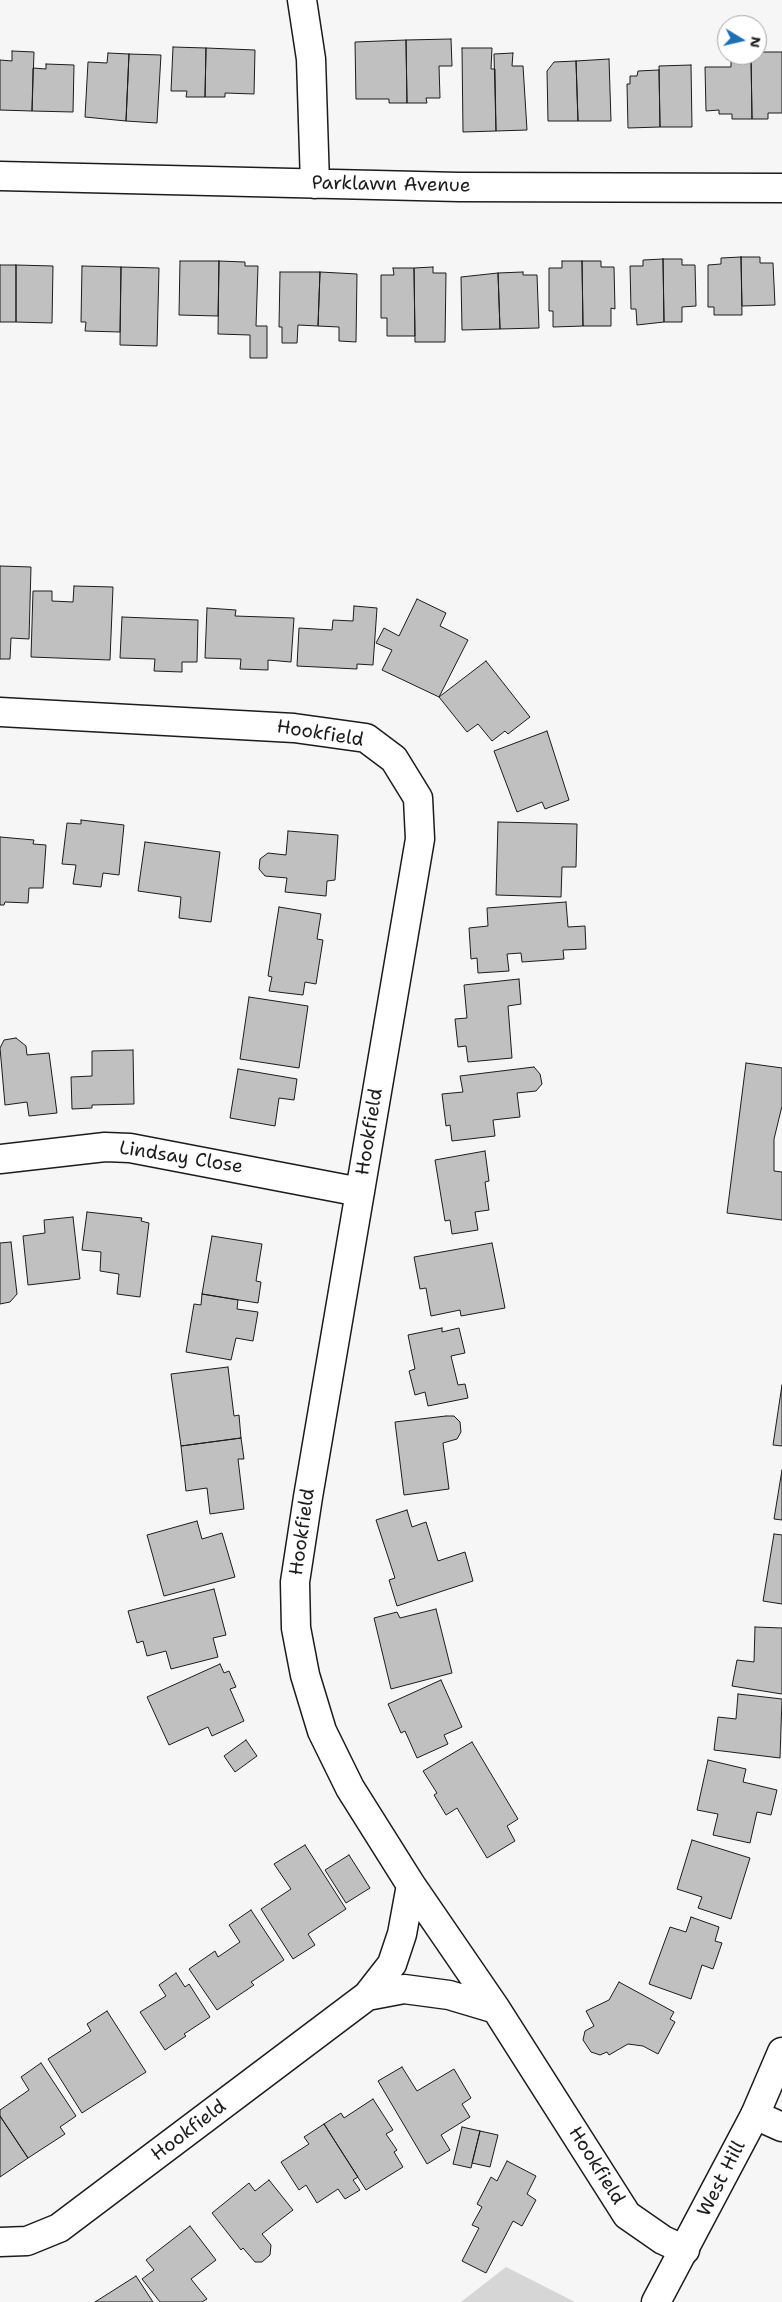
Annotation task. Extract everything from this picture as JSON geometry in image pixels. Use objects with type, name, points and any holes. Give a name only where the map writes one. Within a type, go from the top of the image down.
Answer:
[{"type":"street","points":[[302,0],[311,59],[315,184]]},
{"type":"street","name":"Parklawn Avenue","points":[[0,176],[315,184],[782,188]]},
{"type":"street","name":"Hookfield","points":[[0,712],[294,728],[366,738],[394,760],[418,798],[420,839],[308,1497],[295,1582],[296,1628],[305,1675],[322,1731],[350,1788],[411,1885],[496,2009],[628,2215],[663,2240],[685,2250]]},
{"type":"street","name":"Lindsay Close","points":[[0,1159],[105,1147],[130,1148],[360,1192]]},
{"type":"street","name":"Hookfield","points":[[0,2242],[27,2241],[59,2228],[367,1996],[392,1964],[402,1934],[411,1885]]},
{"type":"street","name":"Hookfield","points":[[367,1996],[404,1989],[449,1995],[496,2009]]},
{"type":"street","name":"West Hill","points":[[656,2302],[755,2115],[782,2052]]},
{"type":"street","points":[[755,2115],[782,2127]]},
{"type":"shaded area","points":[[506,2267],[575,2302],[461,2302]]},
{"type":"building","points":[[451,39],[452,66],[439,66],[440,98],[426,98],[427,103],[407,103],[406,40]]},
{"type":"building","points":[[406,40],[407,103],[389,103],[389,99],[356,99],[355,42]]},
{"type":"building","points":[[173,47],[206,48],[205,97],[186,97],[187,91],[171,91]]},
{"type":"building","points":[[206,48],[255,50],[254,94],[225,93],[225,97],[205,97]]},
{"type":"building","points":[[462,48],[492,48],[491,69],[495,69],[496,131],[463,132]]},
{"type":"building","points":[[12,51],[34,52],[32,111],[0,110],[0,60],[12,61]]},
{"type":"building","points":[[767,52],[782,52],[782,113],[768,113],[768,119],[752,119],[751,65],[767,65]]},
{"type":"building","points":[[108,53],[129,54],[126,121],[85,117],[88,62],[107,63]]},
{"type":"building","points":[[513,53],[512,66],[523,66],[527,130],[496,131],[494,54]]},
{"type":"building","points":[[129,54],[161,55],[157,123],[126,121]]},
{"type":"building","points":[[609,59],[611,121],[578,121],[576,61]]},
{"type":"building","points":[[576,61],[578,121],[548,121],[547,71],[554,62]]},
{"type":"building","points":[[46,64],[74,65],[73,112],[32,111],[33,68],[46,69]]},
{"type":"building","points":[[691,65],[692,127],[660,127],[659,66]]},
{"type":"building","points":[[731,65],[751,65],[752,119],[732,119],[732,114],[719,114],[719,110],[706,111],[705,67],[731,67]]},
{"type":"building","points":[[659,70],[660,127],[628,128],[627,84],[630,84],[630,76],[637,76],[638,71]]},
{"type":"building","points":[[741,257],[742,315],[714,315],[714,307],[708,307],[708,265],[721,264],[721,258]]},
{"type":"building","points":[[741,257],[760,257],[760,263],[773,263],[775,305],[742,306]]},
{"type":"building","points":[[663,259],[682,259],[682,265],[695,265],[696,306],[682,307],[682,322],[664,322]]},
{"type":"building","points":[[663,259],[664,322],[637,325],[636,309],[631,309],[630,266],[643,266],[643,260]]},
{"type":"building","points":[[180,261],[219,261],[218,316],[179,315]]},
{"type":"building","points":[[219,261],[245,262],[245,266],[258,266],[256,326],[267,326],[267,358],[250,358],[250,335],[218,334]]},
{"type":"building","points":[[562,261],[582,261],[583,326],[553,327],[553,311],[549,311],[549,268],[562,268]]},
{"type":"building","points":[[582,261],[601,261],[601,267],[614,267],[615,309],[611,308],[611,326],[583,326]]},
{"type":"building","points":[[0,265],[16,265],[16,322],[0,322]]},
{"type":"building","points":[[16,265],[53,266],[52,323],[16,322]]},
{"type":"building","points":[[82,266],[121,267],[120,332],[85,331],[86,322],[81,322]]},
{"type":"building","points":[[121,267],[159,268],[157,346],[120,345]]},
{"type":"building","points":[[433,267],[433,273],[446,273],[445,342],[415,342],[414,268]]},
{"type":"building","points":[[393,268],[414,268],[415,336],[387,336],[387,318],[381,318],[381,275],[394,275]]},
{"type":"building","points":[[280,272],[320,272],[318,326],[298,325],[297,343],[282,343],[282,327],[279,327]]},
{"type":"building","points":[[320,272],[357,274],[356,342],[339,341],[339,327],[318,326]]},
{"type":"building","points":[[523,272],[523,275],[537,275],[539,328],[500,329],[498,273]]},
{"type":"building","points":[[498,273],[500,329],[462,330],[461,277]]},
{"type":"building","points":[[0,566],[31,567],[29,639],[11,638],[10,659],[0,659]]},
{"type":"building","points":[[74,586],[113,587],[110,660],[31,657],[33,591],[52,591],[52,601],[73,602]]},
{"type":"building","points":[[417,599],[446,613],[440,626],[468,640],[439,697],[382,670],[392,650],[376,643],[384,628],[399,636]]},
{"type":"building","points":[[354,606],[377,608],[373,665],[357,664],[357,669],[297,666],[299,628],[332,630],[333,620],[353,621]]},
{"type":"building","points":[[207,608],[236,610],[235,616],[294,618],[291,662],[268,660],[268,670],[240,669],[241,659],[205,658]]},
{"type":"building","points":[[122,617],[198,620],[197,662],[182,662],[182,672],[154,671],[155,659],[120,658]]},
{"type":"building","points":[[486,661],[530,717],[508,734],[505,731],[492,741],[478,724],[467,732],[439,697]]},
{"type":"building","points":[[547,731],[569,800],[545,809],[542,802],[517,812],[494,751]]},
{"type":"building","points":[[81,820],[124,825],[119,875],[103,873],[101,887],[73,884],[76,865],[62,864],[67,823],[81,824]]},
{"type":"building","points":[[498,822],[577,824],[576,867],[562,867],[561,897],[496,895]]},
{"type":"building","points":[[288,831],[338,835],[335,880],[327,881],[326,896],[285,892],[287,878],[265,876],[259,869],[260,859],[268,853],[286,855]]},
{"type":"building","points":[[0,837],[34,840],[33,844],[46,845],[43,888],[29,888],[28,903],[5,902],[4,905],[0,905]]},
{"type":"building","points":[[145,842],[220,852],[211,922],[179,918],[181,897],[138,891]]},
{"type":"building","points":[[566,902],[568,927],[585,926],[586,949],[563,950],[564,959],[522,962],[521,953],[507,954],[509,971],[478,973],[477,958],[471,959],[469,928],[488,926],[487,908]]},
{"type":"building","points":[[279,907],[321,914],[317,939],[323,940],[316,984],[305,982],[303,995],[269,991],[272,977],[268,976]]},
{"type":"building","points":[[519,979],[521,1004],[508,1006],[512,1058],[468,1062],[466,1046],[458,1047],[455,1019],[467,1018],[464,985]]},
{"type":"building","points":[[249,997],[308,1006],[299,1068],[240,1059]]},
{"type":"building","points":[[16,1038],[26,1046],[27,1055],[49,1053],[57,1113],[29,1116],[27,1102],[5,1105],[0,1048],[4,1040]]},
{"type":"building","points":[[133,1050],[134,1104],[92,1105],[92,1108],[72,1109],[71,1077],[92,1076],[92,1051]]},
{"type":"building","points":[[746,1063],[782,1068],[782,1106],[774,1139],[774,1171],[782,1172],[782,1220],[727,1213]]},
{"type":"building","points":[[534,1067],[540,1074],[542,1084],[536,1091],[517,1093],[520,1117],[493,1120],[495,1136],[452,1141],[450,1125],[446,1126],[442,1094],[463,1092],[460,1076]]},
{"type":"building","points":[[238,1069],[297,1079],[294,1100],[279,1098],[275,1126],[230,1118]]},
{"type":"building","points":[[485,1151],[489,1181],[485,1182],[489,1210],[475,1212],[478,1230],[452,1234],[450,1220],[445,1221],[435,1160]]},
{"type":"building","points":[[87,1212],[142,1218],[141,1221],[149,1223],[140,1297],[117,1294],[119,1274],[100,1271],[101,1252],[82,1250]]},
{"type":"building","points":[[73,1217],[80,1279],[28,1285],[23,1236],[45,1233],[44,1220]]},
{"type":"building","points":[[212,1236],[262,1244],[256,1281],[261,1282],[258,1303],[202,1294]]},
{"type":"building","points":[[11,1242],[17,1294],[10,1302],[0,1304],[0,1243]]},
{"type":"building","points":[[492,1243],[505,1308],[461,1316],[460,1310],[431,1316],[426,1288],[420,1289],[414,1257]]},
{"type":"building","points":[[202,1294],[238,1300],[237,1309],[258,1312],[253,1341],[236,1338],[231,1360],[186,1352],[194,1304],[201,1305]]},
{"type":"building","points":[[442,1328],[442,1332],[459,1328],[465,1353],[451,1356],[458,1385],[465,1384],[468,1398],[428,1406],[425,1392],[415,1395],[409,1371],[415,1369],[408,1335]]},
{"type":"building","points":[[228,1367],[234,1416],[239,1415],[241,1438],[181,1446],[171,1374]]},
{"type":"building","points":[[782,1385],[782,1446],[773,1445]]},
{"type":"building","points":[[454,1416],[460,1422],[461,1432],[457,1439],[443,1443],[449,1489],[404,1495],[395,1422]]},
{"type":"building","points":[[241,1438],[244,1459],[238,1459],[244,1509],[210,1514],[207,1488],[186,1491],[181,1446]]},
{"type":"building","points":[[782,1470],[782,1520],[774,1519]]},
{"type":"building","points":[[407,1510],[412,1527],[426,1522],[438,1561],[465,1552],[473,1581],[397,1606],[389,1580],[395,1578],[376,1520]]},
{"type":"building","points":[[197,1521],[202,1539],[222,1533],[235,1577],[164,1596],[147,1535]]},
{"type":"building","points":[[774,1534],[782,1535],[782,1604],[763,1601]]},
{"type":"building","points":[[214,1589],[226,1635],[213,1638],[218,1657],[171,1669],[166,1651],[147,1656],[143,1641],[137,1643],[128,1611]]},
{"type":"building","points":[[436,1609],[452,1673],[391,1689],[374,1618],[397,1612],[400,1618]]},
{"type":"building","points":[[755,1627],[782,1628],[782,1694],[732,1686],[737,1660],[754,1662]]},
{"type":"building","points":[[220,1664],[224,1673],[229,1671],[236,1687],[230,1689],[244,1721],[212,1736],[208,1727],[169,1745],[147,1697]]},
{"type":"building","points":[[441,1680],[462,1727],[444,1735],[448,1744],[417,1758],[405,1731],[401,1733],[388,1704]]},
{"type":"building","points":[[738,1694],[782,1699],[780,1758],[714,1750],[718,1717],[736,1719]]},
{"type":"building","points":[[246,1740],[257,1756],[235,1772],[224,1756]]},
{"type":"building","points":[[472,1742],[518,1819],[507,1826],[515,1841],[487,1858],[457,1808],[446,1815],[434,1795],[437,1793],[423,1771]]},
{"type":"building","points":[[708,1760],[746,1769],[743,1782],[777,1790],[771,1815],[757,1812],[750,1843],[713,1835],[718,1814],[697,1810]]},
{"type":"building","points":[[692,1840],[750,1858],[731,1919],[698,1908],[702,1897],[677,1889]]},
{"type":"building","points":[[305,1845],[346,1909],[308,1934],[315,1945],[293,1959],[261,1909],[291,1889],[274,1864]]},
{"type":"building","points":[[349,1855],[370,1888],[346,1903],[325,1870]]},
{"type":"building","points":[[251,1910],[284,1960],[251,1982],[254,1985],[217,2010],[189,1969],[215,1951],[218,1957],[240,1942],[229,1925]]},
{"type":"building","points":[[691,1917],[719,1927],[715,1941],[722,1943],[713,1969],[702,1965],[691,1999],[649,1984],[670,1927],[686,1932]]},
{"type":"building","points":[[176,1973],[185,1987],[189,1984],[210,2017],[184,2034],[186,2036],[165,2050],[140,2012],[166,1996],[159,1985]]},
{"type":"building","points":[[619,1982],[674,2012],[670,2019],[675,2022],[658,2054],[643,2046],[628,2044],[609,2055],[607,2052],[600,2055],[591,2052],[583,2040],[585,2031],[594,2026],[586,2011],[609,2000]]},
{"type":"building","points":[[107,2011],[146,2072],[82,2113],[48,2059],[91,2031],[87,2024]]},
{"type":"building","points":[[41,2063],[76,2116],[60,2127],[65,2134],[28,2158],[0,2116],[0,2110],[29,2090],[21,2077]]},
{"type":"building","points":[[402,2067],[417,2091],[454,2069],[471,2098],[462,2104],[470,2117],[441,2135],[450,2150],[427,2164],[378,2081]]},
{"type":"building","points":[[373,2099],[393,2130],[386,2134],[397,2150],[394,2152],[403,2167],[366,2190],[324,2124],[341,2113],[344,2118]]},
{"type":"building","points":[[0,2116],[28,2158],[0,2177]]},
{"type":"building","points":[[324,2124],[358,2177],[353,2180],[360,2190],[345,2199],[338,2189],[317,2203],[306,2185],[299,2190],[281,2162],[309,2144],[304,2137]]},
{"type":"building","points":[[462,2127],[480,2131],[471,2168],[453,2164]]},
{"type":"building","points":[[480,2131],[498,2135],[490,2167],[472,2163]]},
{"type":"building","points":[[507,2161],[536,2176],[527,2194],[536,2200],[522,2226],[513,2221],[486,2273],[462,2261],[479,2228],[472,2225],[482,2207],[477,2204],[491,2177],[497,2181]]},
{"type":"building","points":[[269,2180],[293,2210],[262,2234],[271,2245],[270,2255],[262,2262],[255,2262],[243,2248],[241,2250],[212,2213],[249,2183],[255,2191]]},
{"type":"building","points":[[190,2226],[216,2260],[191,2279],[207,2299],[202,2302],[160,2302],[142,2279],[154,2270],[146,2260]]},
{"type":"building","points":[[136,2276],[153,2302],[95,2302]]}]
